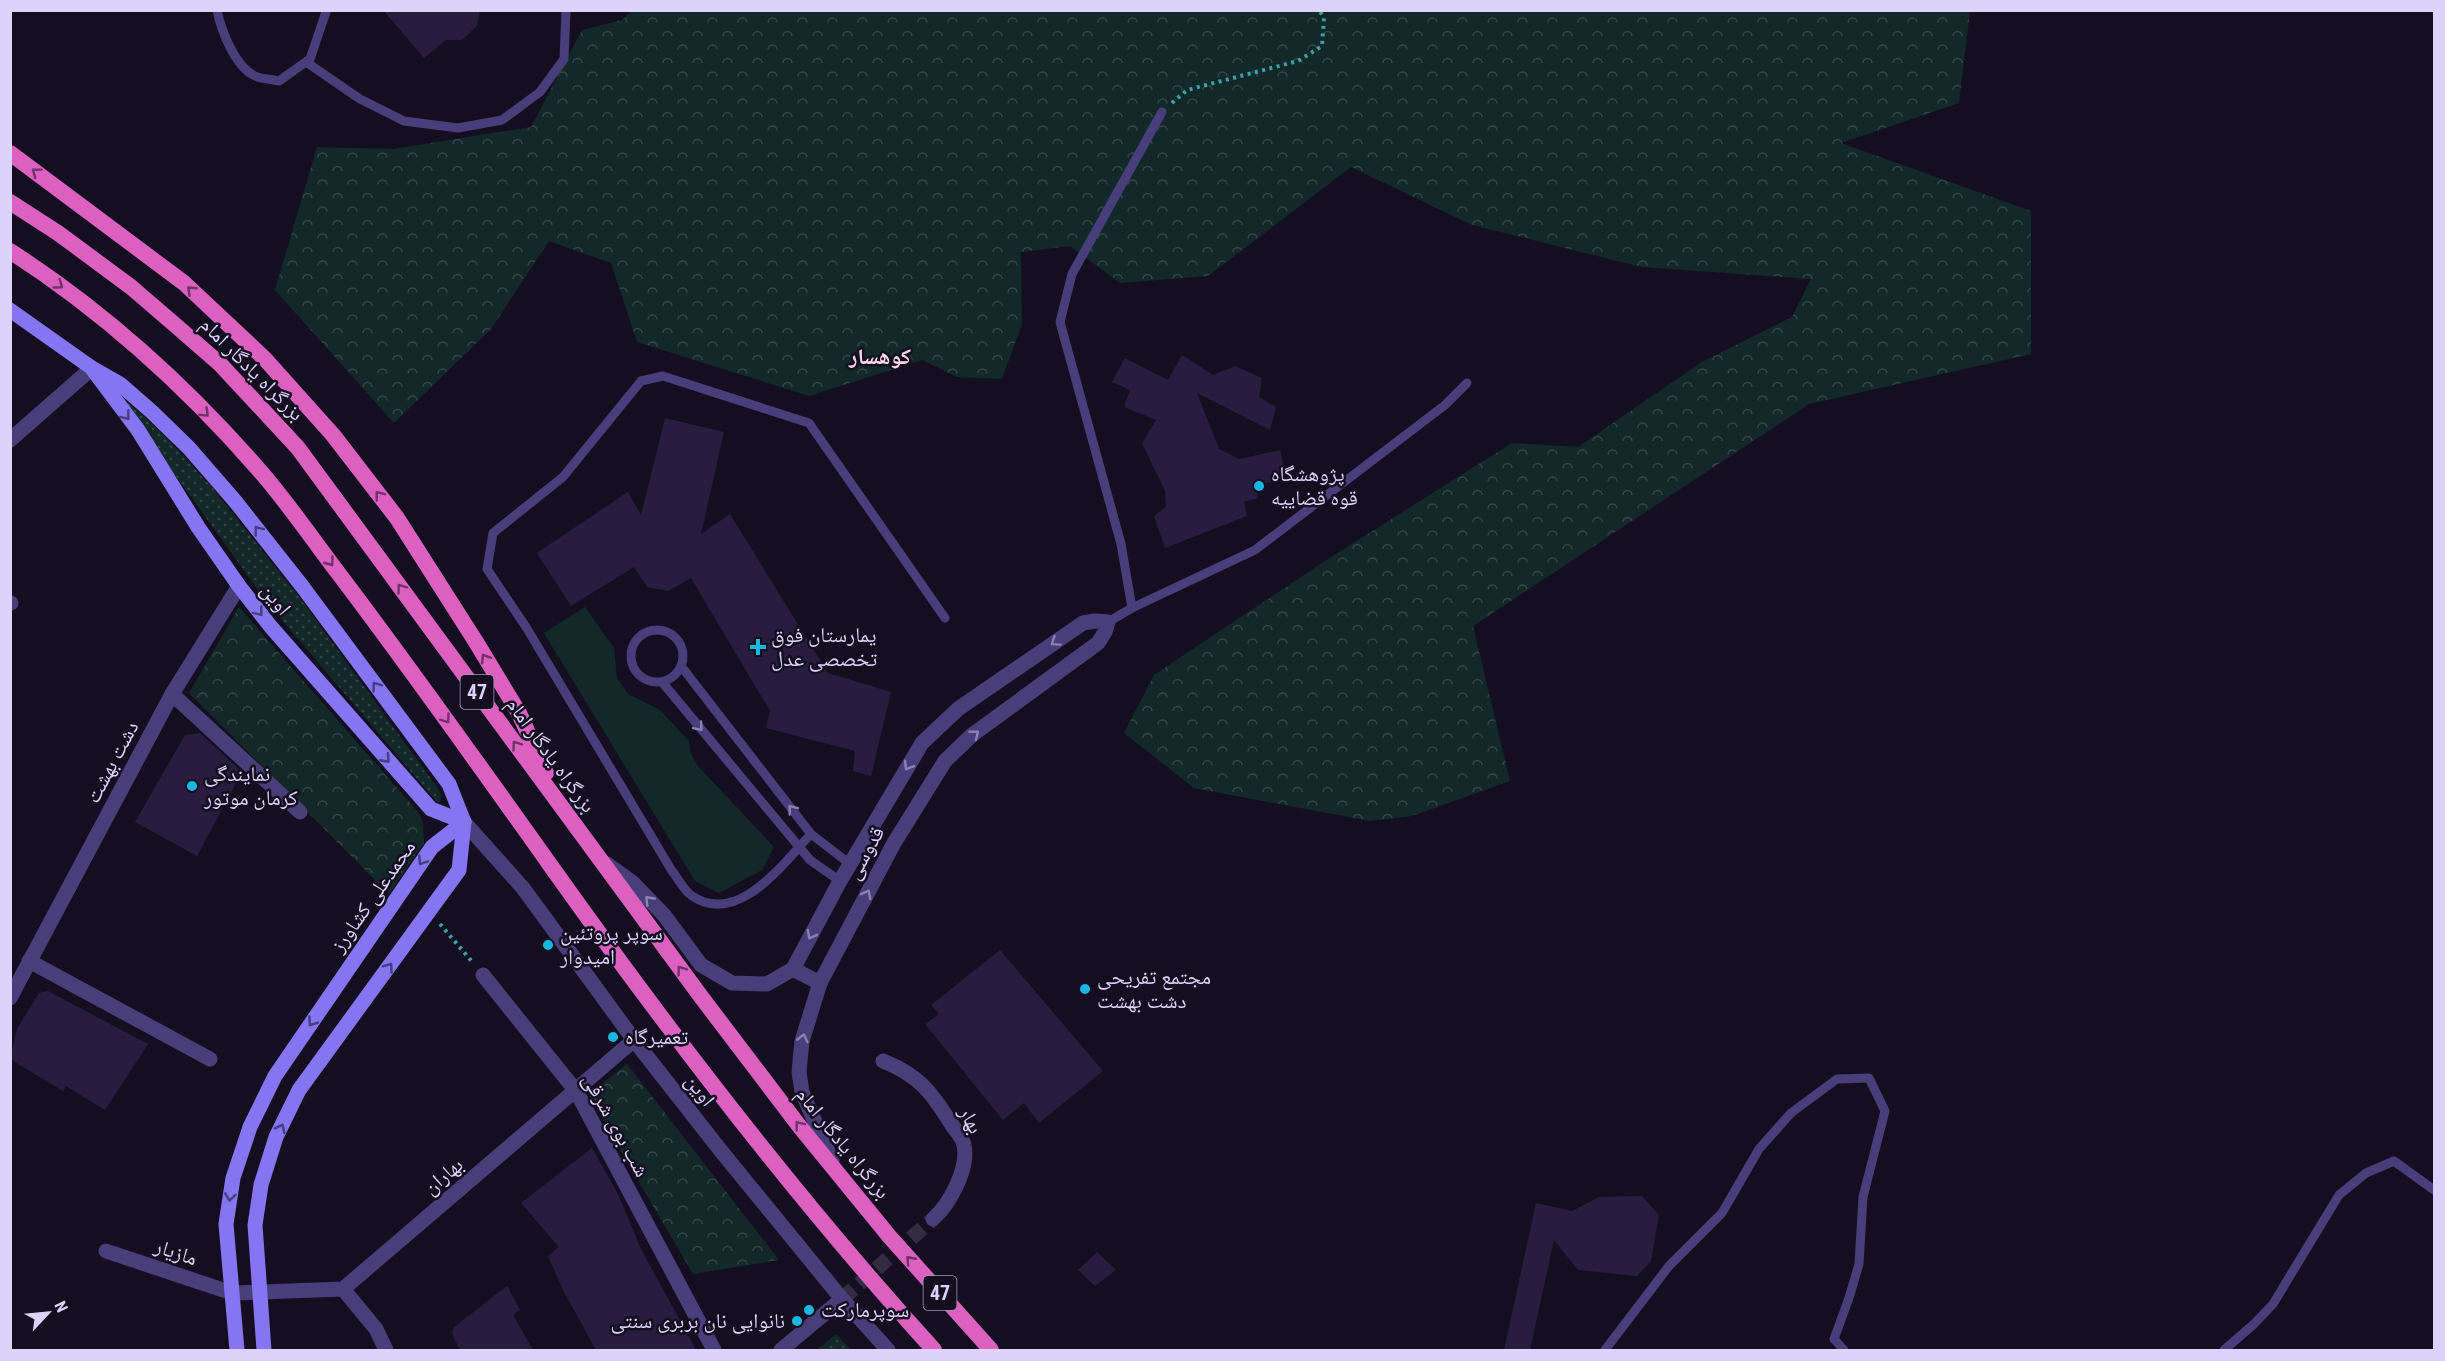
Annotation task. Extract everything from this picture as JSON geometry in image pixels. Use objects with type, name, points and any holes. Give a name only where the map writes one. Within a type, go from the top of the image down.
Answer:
[{"type":"highway","points":[[10,153],[184,283],[265,359],[333,435],[397,518],[482,652],[519,713],[560,804]]},
{"type":"highway","name":"بزرگراه یادگار امام","points":[[10,202],[58,233],[131,287],[220,364],[298,448],[702,998],[837,1173],[889,1236],[991,1350]]},
{"type":"highway","name":"47","points":[[10,251],[100,317],[203,410],[263,474],[380,627],[665,1024],[765,1153],[848,1254],[934,1350]]},
{"type":"main road","name":"اوین","points":[[10,310],[92,368],[120,384],[189,448],[235,501],[302,586],[449,784],[464,822]]},
{"type":"main road","name":"اوین","points":[[92,368],[138,430],[198,527],[271,627],[431,809],[464,822]]},
{"type":"main road","points":[[264,1350],[255,1225],[261,1185],[276,1137],[299,1090],[459,870],[464,822]]},
{"type":"main road","name":"محمدعلی کشاورز","points":[[237,1350],[226,1224],[233,1178],[250,1127],[274,1076],[432,847],[464,822]]},
{"type":"street","points":[[10,440],[92,368]]},
{"type":"street","name":"دشت بهشت","points":[[10,998],[172,694],[239,586]]},
{"type":"street","points":[[599,859],[632,882],[664,915],[701,965],[732,983],[767,984],[793,969],[840,881],[922,743],[958,709],[1083,623],[1108,622]]},
{"type":"street","name":"قدوسی","points":[[837,1173],[802,1092],[799,1071],[802,1041],[820,983],[894,843],[945,761],[972,735],[1098,643],[1108,622]]},
{"type":"street","points":[[172,694],[300,812]]},
{"type":"street","name":"اوین","points":[[464,822],[523,888],[634,1040],[842,1299],[888,1350]]},
{"type":"street","points":[[29,961],[210,1059]]},
{"type":"street","points":[[793,969],[820,983]]},
{"type":"street","name":"شب بوی شرقی","points":[[483,975],[576,1091],[714,1350]]},
{"type":"street","name":"بهاران","points":[[343,1289],[634,1040]]},
{"type":"street","name":"بهار","points":[[883,1061],[904,1070],[934,1096],[964,1144],[963,1173],[942,1210],[933,1219]]},
{"type":"street","name":"مازیار","points":[[105,1251],[232,1293]]},
{"type":"street","points":[[232,1293],[343,1289],[376,1329],[386,1350]]},
{"type":"street","points":[[781,1350],[842,1299]]},
{"type":"lane","points":[[218,10],[220,26],[233,54],[254,75],[279,81],[310,58],[325,10]]},
{"type":"lane","points":[[306,62],[360,99],[404,121],[458,128],[502,120],[540,92],[564,59],[566,10]]},
{"type":"lane","points":[[1132,608],[1121,544],[1060,322],[1072,274],[1162,112]]},
{"type":"lane","points":[[811,834],[776,875],[751,893],[726,904],[707,902],[691,896],[672,871],[526,627],[487,569],[493,533],[563,477],[641,381],[663,376],[809,423],[945,618]]},
{"type":"lane","points":[[1108,622],[1132,608],[1255,550],[1445,405],[1467,383]]},
{"type":"lane","points":[[655,630],[672,635],[682,650],[681,666],[670,679],[662,682],[646,680],[634,668],[631,652],[639,637],[655,630]]},
{"type":"lane","points":[[681,666],[811,834],[850,864]]},
{"type":"lane","points":[[662,682],[810,861],[840,881]]},
{"type":"lane","points":[[1605,1350],[1669,1266],[1722,1214],[1759,1149],[1791,1113],[1837,1079],[1869,1078],[1885,1111],[1863,1197],[1859,1264],[1834,1339],[1844,1350]]},
{"type":"lane","points":[[2224,1350],[2273,1304],[2339,1195],[2366,1173],[2394,1161],[2434,1190]]},
{"type":"path","points":[[1162,112],[1187,90],[1298,61],[1322,46],[1324,18],[1319,10]]},
{"type":"path","points":[[430,912],[483,975]]},
{"type":"green space","points":[[632,10],[1970,11],[1959,103],[1841,143],[2031,211],[2031,354],[1809,404],[1473,626],[1510,781],[1412,816],[1370,821],[1194,788],[1124,733],[1154,675],[1325,561],[1512,443],[1578,447],[1702,362],[1792,317],[1811,279],[1642,267],[1472,225],[1351,167],[1208,276],[1120,283],[1070,246],[1021,252],[1022,324],[1002,379],[957,377],[922,360],[809,396],[637,342],[611,263],[549,241],[491,329],[394,423],[275,290],[317,147],[393,149],[531,127],[582,30],[622,20]]},
{"type":"green space","points":[[114,390],[162,433],[211,486],[303,602],[437,787],[441,795],[440,802],[437,802],[269,605]]},
{"type":"green space","points":[[239,607],[418,812],[423,823],[424,843],[389,894],[189,693]]},
{"type":"green space","points":[[585,607],[614,648],[617,678],[628,694],[660,710],[689,741],[690,751],[697,765],[774,847],[762,870],[719,893],[695,881],[544,633]]},
{"type":"green space","points":[[627,1064],[779,1260],[693,1274],[588,1095]]},
{"type":"green space","points":[[836,1334],[851,1350],[817,1350]]},
{"type":"building","points":[[383,10],[480,10],[477,26],[462,40],[446,40],[424,58]]},
{"type":"building","points":[[1182,355],[1213,375],[1235,366],[1262,378],[1259,397],[1276,407],[1270,430],[1197,393],[1219,449],[1239,459],[1280,450],[1284,467],[1273,482],[1256,485],[1258,498],[1244,502],[1247,516],[1165,548],[1154,516],[1166,507],[1165,491],[1142,443],[1156,420],[1124,407],[1130,390],[1112,382],[1125,358],[1168,380]]},
{"type":"building","points":[[665,418],[724,432],[701,534],[730,514],[828,673],[891,692],[871,776],[853,771],[855,751],[766,728],[770,711],[691,578],[668,591],[647,587],[634,567],[571,606],[537,553],[628,492],[641,515]]},
{"type":"building","points":[[200,733],[242,772],[197,856],[135,822],[185,735]]},
{"type":"building","points":[[1000,950],[1103,1071],[1039,1123],[1024,1103],[1003,1120],[925,1024],[939,1014],[931,1005]]},
{"type":"building","points":[[48,991],[148,1044],[105,1110],[66,1086],[63,1091],[10,1059],[17,1029],[39,993]]},
{"type":"building","points":[[592,1148],[618,1194],[641,1249],[696,1350],[596,1350],[563,1290],[548,1256],[559,1247],[521,1203]]},
{"type":"building","points":[[1642,1196],[1659,1215],[1651,1261],[1637,1276],[1578,1270],[1554,1240],[1530,1350],[1504,1350],[1536,1203],[1572,1211],[1599,1197]]},
{"type":"building","points":[[1097,1252],[1116,1270],[1095,1286],[1078,1270]]},
{"type":"building","points":[[507,1286],[520,1310],[513,1315],[533,1350],[460,1350],[452,1334],[454,1327]]},
{"type":"tunnel","points":[[842,1299],[933,1219]]},
{"type":"place","name":"پژوهشگاه قوه قضاییه","points":[[1259,486]]},
{"type":"place","name":"یمارستان فوق تخصصی عدل","points":[[758,647]]},
{"type":"place","name":"نمایندگی کرمان موتور","points":[[192,786]]},
{"type":"place","name":"سوپر پروتئین امیدوار","points":[[548,945]]},
{"type":"place","name":"مجتمع تفریحی دشت بهشت","points":[[1085,989]]},
{"type":"place","name":"تعمیرگاه","points":[[613,1037]]},
{"type":"place","name":"سوپرمارکت","points":[[809,1310]]},
{"type":"place","name":"نانوایی نان بربری سنتی","points":[[797,1321]]},
{"type":"district","name":"کوهسار","points":[[880,356]]}]
